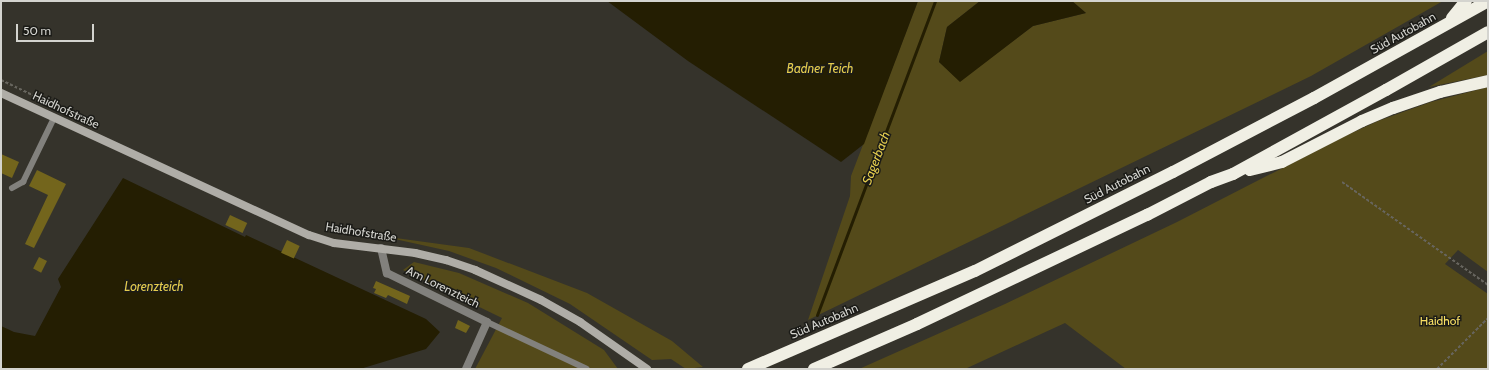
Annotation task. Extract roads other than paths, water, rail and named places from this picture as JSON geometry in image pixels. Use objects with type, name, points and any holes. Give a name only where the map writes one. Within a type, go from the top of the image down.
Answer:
[{"type":"highway","points":[[1448,24],[1466,1]]},
{"type":"highway","name":"Süd Autobahn","points":[[748,369],[975,271],[1173,172],[1314,98],[1488,1]]},
{"type":"highway","points":[[1233,174],[1488,32]]},
{"type":"highway","points":[[814,369],[917,324],[1146,215],[1211,182],[1233,174],[1282,162],[1393,108],[1440,92],[1488,81]]},
{"type":"street","name":"Haidhofstraße","points":[[1,93],[309,235],[334,243],[381,248],[438,258],[475,270],[541,300],[580,322],[647,369]]},
{"type":"street","name":"Am Lorenzteich","points":[[381,248],[387,273],[487,322],[466,369]]},
{"type":"lane","points":[[12,188],[23,182],[54,118]]},
{"type":"lane","points":[[487,322],[587,369]]},
{"type":"water","name":"Badner Teich","points":[[607,1],[918,1],[864,144],[841,162],[688,61]]},
{"type":"water","points":[[980,1],[1072,1],[1086,13],[1033,26],[960,82],[939,62],[947,27]]},
{"type":"water","name":"Lorenzteich","points":[[123,178],[245,237],[246,235],[426,319],[440,332],[426,349],[360,369],[1,369],[1,326],[14,332],[35,336],[61,287],[58,279]]},
{"type":"waterway","name":"Sagerbach","points":[[817,315],[935,1]]},
{"type":"park label","name":"Haidhof","points":[[1440,321]]}]
